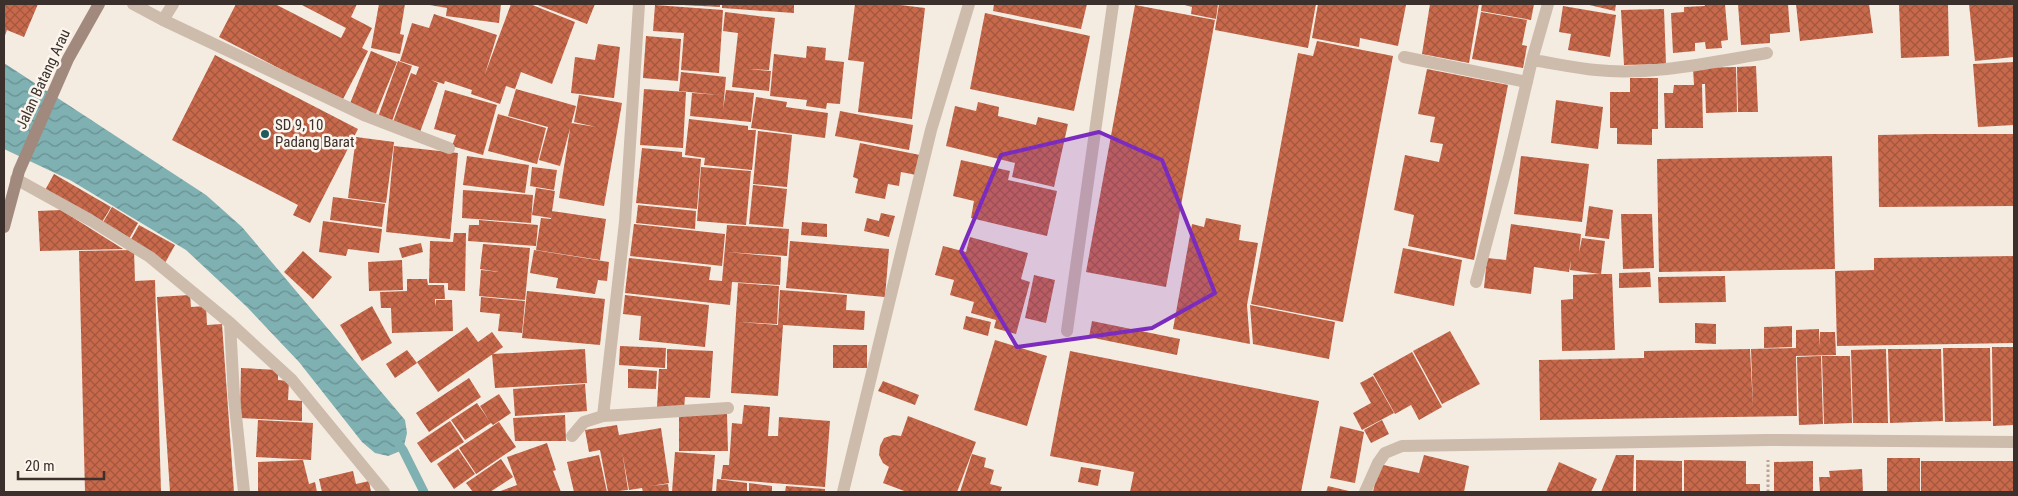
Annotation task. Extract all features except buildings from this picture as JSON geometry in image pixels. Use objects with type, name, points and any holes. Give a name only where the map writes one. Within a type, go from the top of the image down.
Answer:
[{"type":"main road","name":"Jalan Batang Arau","points":[[4,227],[18,175],[68,59],[99,4]]},
{"type":"street","points":[[133,4],[366,116],[449,148]]},
{"type":"street","points":[[163,20],[173,4]]},
{"type":"street","points":[[602,416],[625,222],[639,4]]},
{"type":"street","points":[[843,492],[931,130],[969,4]]},
{"type":"street","points":[[1067,331],[1113,4]]},
{"type":"street","points":[[1476,282],[1548,4]]},
{"type":"street","points":[[1532,60],[1597,70],[1622,71],[1671,68],[1767,53]]},
{"type":"street","points":[[1404,57],[1527,82]]},
{"type":"street","points":[[18,175],[150,257],[230,323],[292,380],[384,492]]},
{"type":"street","points":[[230,323],[234,398],[244,492]]},
{"type":"street","points":[[572,436],[584,422],[602,416],[728,408]]},
{"type":"street","points":[[1364,492],[1385,453],[1402,446],[1768,440],[2014,442]]},
{"type":"path","points":[[1768,440],[1768,492]]},
{"type":"highlighted area","points":[[1099,132],[1162,160],[1215,293],[1152,328],[1017,347],[961,251],[1001,155]]},
{"type":"water","points":[[4,63],[206,195],[242,227],[405,420],[407,433],[403,450],[388,456],[375,453],[362,442],[299,362],[247,307],[186,250],[70,180],[4,149]]},
{"type":"waterway","points":[[396,440],[424,492]]},
{"type":"place","name":"SD 9, 10 Padang Barat","points":[[265,134]]}]
